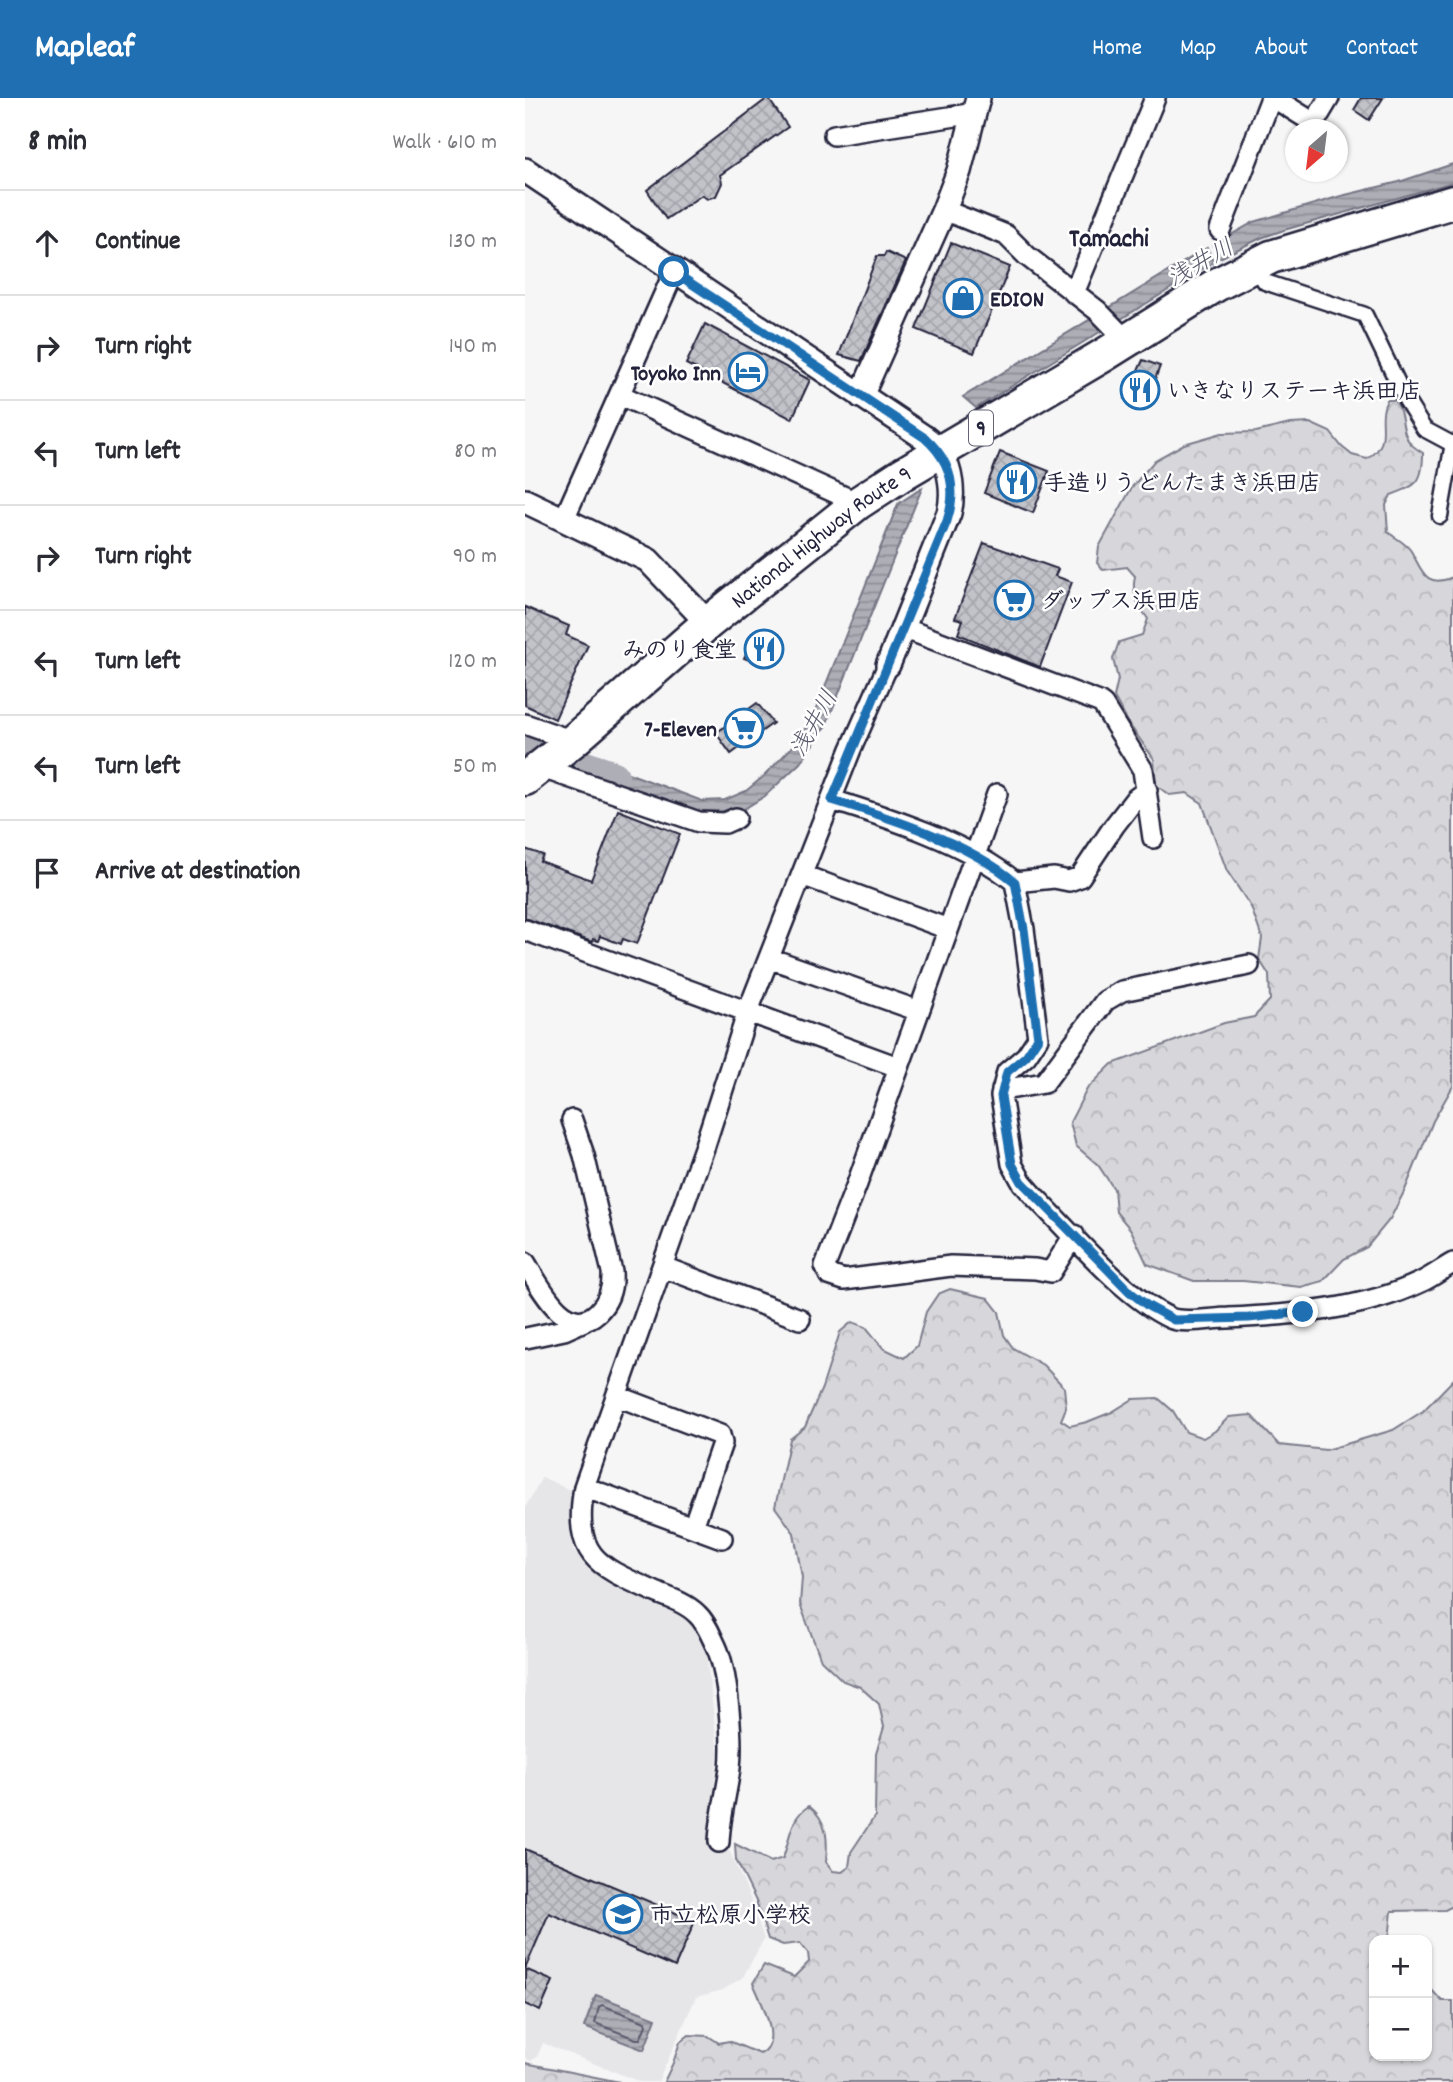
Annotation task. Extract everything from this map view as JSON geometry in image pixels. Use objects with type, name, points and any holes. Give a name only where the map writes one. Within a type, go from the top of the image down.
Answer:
[{"type":"highway","name":"National Highway Route 9","points":[[549,760],[708,623],[858,503],[1120,334],[1271,257],[1453,202]]},
{"type":"street","points":[[1074,293],[1155,98]]},
{"type":"street","points":[[1220,230],[1273,98],[1314,123],[1329,98]]},
{"type":"street","points":[[834,135],[976,105],[959,171],[944,210],[861,396]]},
{"type":"street","points":[[525,170],[925,438],[940,452],[950,481],[952,504],[947,521],[748,1011],[663,1267],[584,1487],[580,1516],[582,1536],[595,1558],[614,1572],[691,1609],[702,1619],[718,1649],[728,1711],[730,1764],[719,1842]]},
{"type":"street","points":[[944,210],[1006,235],[1027,256],[1098,311],[1120,334]]},
{"type":"street","points":[[1254,265],[1265,282],[1366,315],[1406,400],[1424,429],[1453,444],[1440,516]]},
{"type":"street","points":[[564,519],[674,272]]},
{"type":"street","points":[[621,395],[858,503]]},
{"type":"street","points":[[525,501],[648,560],[708,623]]},
{"type":"street","points":[[903,628],[1099,702],[1138,759],[1147,790],[1153,838]]},
{"type":"street","points":[[525,724],[549,760],[699,822],[725,823],[736,818]]},
{"type":"street","points":[[832,800],[975,854],[1015,882],[1054,878],[1069,881],[1080,877],[1114,826],[1135,799],[1147,790]]},
{"type":"street","points":[[997,794],[825,1266],[829,1275],[844,1280],[951,1266],[1051,1272],[1074,1235]]},
{"type":"street","points":[[802,875],[948,929]]},
{"type":"street","points":[[1015,882],[1038,1038],[1026,1056],[1007,1072],[1002,1090],[1003,1115],[1012,1164],[1022,1182],[1130,1292],[1148,1306],[1174,1320],[1271,1316],[1335,1308],[1421,1282],[1453,1263]]},
{"type":"street","points":[[525,930],[898,1067]]},
{"type":"street","points":[[769,958],[919,1012]]},
{"type":"street","points":[[1002,1090],[1044,1083],[1105,1000],[1122,991],[1249,965]]},
{"type":"street","points":[[526,1338],[564,1330],[596,1314],[604,1305],[613,1284],[584,1156],[572,1120]]},
{"type":"street","points":[[525,1262],[559,1312],[570,1320],[584,1321]]},
{"type":"street","points":[[663,1267],[800,1319]]},
{"type":"street","points":[[617,1396],[720,1435],[722,1443],[693,1527]]},
{"type":"street","points":[[584,1487],[722,1538]]},
{"type":"shaded area","points":[[542,1477],[576,1493],[570,1519],[573,1549],[580,1558],[602,1578],[684,1615],[698,1629],[705,1642],[718,1753],[708,1842],[728,1840],[729,1850],[751,1900],[764,1939],[743,1977],[723,1990],[696,1997],[658,2082],[640,2082],[543,2043],[537,2057],[531,2061],[525,2058],[525,1508]]},
{"type":"green space","points":[[1387,400],[1395,400],[1407,438],[1423,453],[1422,471],[1417,482],[1391,495],[1386,505],[1388,532],[1409,548],[1422,571],[1430,579],[1436,581],[1453,577],[1453,1086],[1433,1121],[1390,1219],[1367,1247],[1344,1259],[1323,1281],[1301,1287],[1243,1281],[1194,1281],[1147,1264],[1131,1230],[1116,1212],[1114,1189],[1098,1165],[1076,1146],[1070,1122],[1087,1089],[1112,1064],[1224,1023],[1254,1017],[1270,1000],[1269,975],[1259,959],[1262,938],[1251,907],[1227,871],[1202,803],[1187,793],[1169,795],[1156,785],[1154,759],[1114,697],[1118,679],[1113,659],[1119,642],[1142,635],[1148,619],[1136,599],[1135,576],[1127,567],[1103,570],[1097,563],[1099,547],[1132,487],[1155,460],[1184,444],[1222,433],[1256,432],[1290,424],[1310,423],[1330,432],[1352,455],[1367,459],[1380,446]]},
{"type":"green space","points":[[950,1289],[988,1298],[999,1312],[1004,1335],[1013,1348],[1043,1365],[1064,1387],[1066,1408],[1061,1420],[1070,1426],[1112,1412],[1133,1399],[1158,1398],[1173,1411],[1186,1432],[1203,1438],[1229,1417],[1251,1415],[1279,1445],[1326,1450],[1393,1430],[1423,1411],[1453,1380],[1453,1906],[1445,1910],[1392,1911],[1390,1935],[1369,1935],[1369,2061],[1432,2061],[1432,1990],[1442,2001],[1453,2001],[1453,2082],[664,2082],[680,2042],[689,2035],[708,2036],[719,2043],[729,2041],[760,2054],[767,2049],[770,2041],[768,2021],[753,1983],[764,1965],[794,1977],[809,1962],[808,1953],[800,1943],[783,1945],[768,1939],[756,1901],[736,1860],[735,1844],[771,1862],[783,1858],[794,1822],[809,1806],[820,1818],[825,1831],[826,1862],[833,1871],[842,1872],[849,1867],[851,1852],[875,1816],[876,1754],[884,1727],[879,1704],[860,1687],[843,1681],[821,1660],[800,1604],[802,1577],[794,1533],[775,1507],[790,1439],[805,1427],[822,1388],[840,1332],[852,1322],[866,1327],[883,1348],[904,1358],[917,1346],[926,1312],[938,1294]]},
{"type":"green space","points":[[525,2063],[620,2082],[525,2082]]},
{"type":"water","points":[[1453,164],[1453,182],[1284,230],[1220,258],[1213,245],[1254,222],[1399,182]]},
{"type":"water","points":[[1207,248],[1214,262],[976,408],[963,397]]},
{"type":"water","points":[[922,488],[826,725],[800,763],[765,796],[731,817],[715,819],[564,770],[583,756],[702,801],[725,800],[746,791],[796,743],[814,714],[898,504]]},
{"type":"water","points":[[596,1995],[656,2018],[644,2050],[584,2027]]},
{"type":"building","points":[[768,98],[788,127],[720,175],[722,183],[716,196],[707,199],[702,195],[666,219],[647,190]]},
{"type":"building","points":[[1361,98],[1383,98],[1369,120],[1354,110]]},
{"type":"building","name":"EDION","points":[[951,243],[1010,267],[974,353],[916,329]]},
{"type":"building","points":[[886,252],[906,261],[861,361],[839,355],[877,256],[884,256]]},
{"type":"building","name":"Toyoko Inn","points":[[705,324],[810,380],[792,419],[686,364]]},
{"type":"building","name":"いきなりステーキ浜田店","points":[[1143,360],[1160,366],[1145,406],[1125,399]]},
{"type":"building","name":"手造りうどんたまき浜田店","points":[[1000,452],[1049,471],[1033,513],[984,493]]},
{"type":"building","name":"ダップス浜田店","points":[[984,543],[1058,569],[1055,576],[1072,582],[1040,667],[958,634],[963,620],[955,618]]},
{"type":"building","points":[[525,607],[569,626],[566,635],[588,645],[555,719],[525,705]]},
{"type":"building","name":"みのり食堂","points":[[757,630],[784,642],[776,660],[768,656],[764,666],[744,658]]},
{"type":"building","name":"7-Eleven","points":[[757,703],[773,723],[731,754],[716,733]]},
{"type":"building","points":[[618,810],[680,834],[637,944],[623,939],[621,944],[600,936],[598,941],[593,939],[592,942],[525,918],[525,849],[543,855],[540,861],[591,880]]},
{"type":"building","points":[[525,1849],[695,1921],[675,1967],[549,1913],[525,1969]]},
{"type":"building","points":[[525,1969],[553,1981],[540,2011],[525,2004]]},
{"type":"waterway","name":"浅井川","points":[[525,745],[614,776]]},
{"type":"place","name":"EDION","points":[[963,298]]},
{"type":"place","name":"Toyoko Inn","points":[[748,372]]},
{"type":"place","name":"いきなりステーキ浜田店","points":[[1140,390]]},
{"type":"place","name":"手造りうどんたまき浜田店","points":[[1017,482]]},
{"type":"place","name":"ダップス浜田店","points":[[1014,600]]},
{"type":"place","name":"みのり食堂","points":[[764,649]]},
{"type":"place","name":"7-Eleven","points":[[744,728]]},
{"type":"place","name":"市立松原小学校","points":[[623,1914]]},
{"type":"district","name":"Tamachi","points":[[1109,237]]},
{"type":"route","points":[[674,272],[925,438],[940,452],[947,468],[952,494],[947,521],[832,800],[975,854],[1015,882],[1038,1022],[1038,1038],[1026,1056],[1007,1072],[1001,1096],[1012,1164],[1022,1182],[1130,1292],[1148,1306],[1174,1320],[1249,1318],[1303,1312]]}]
